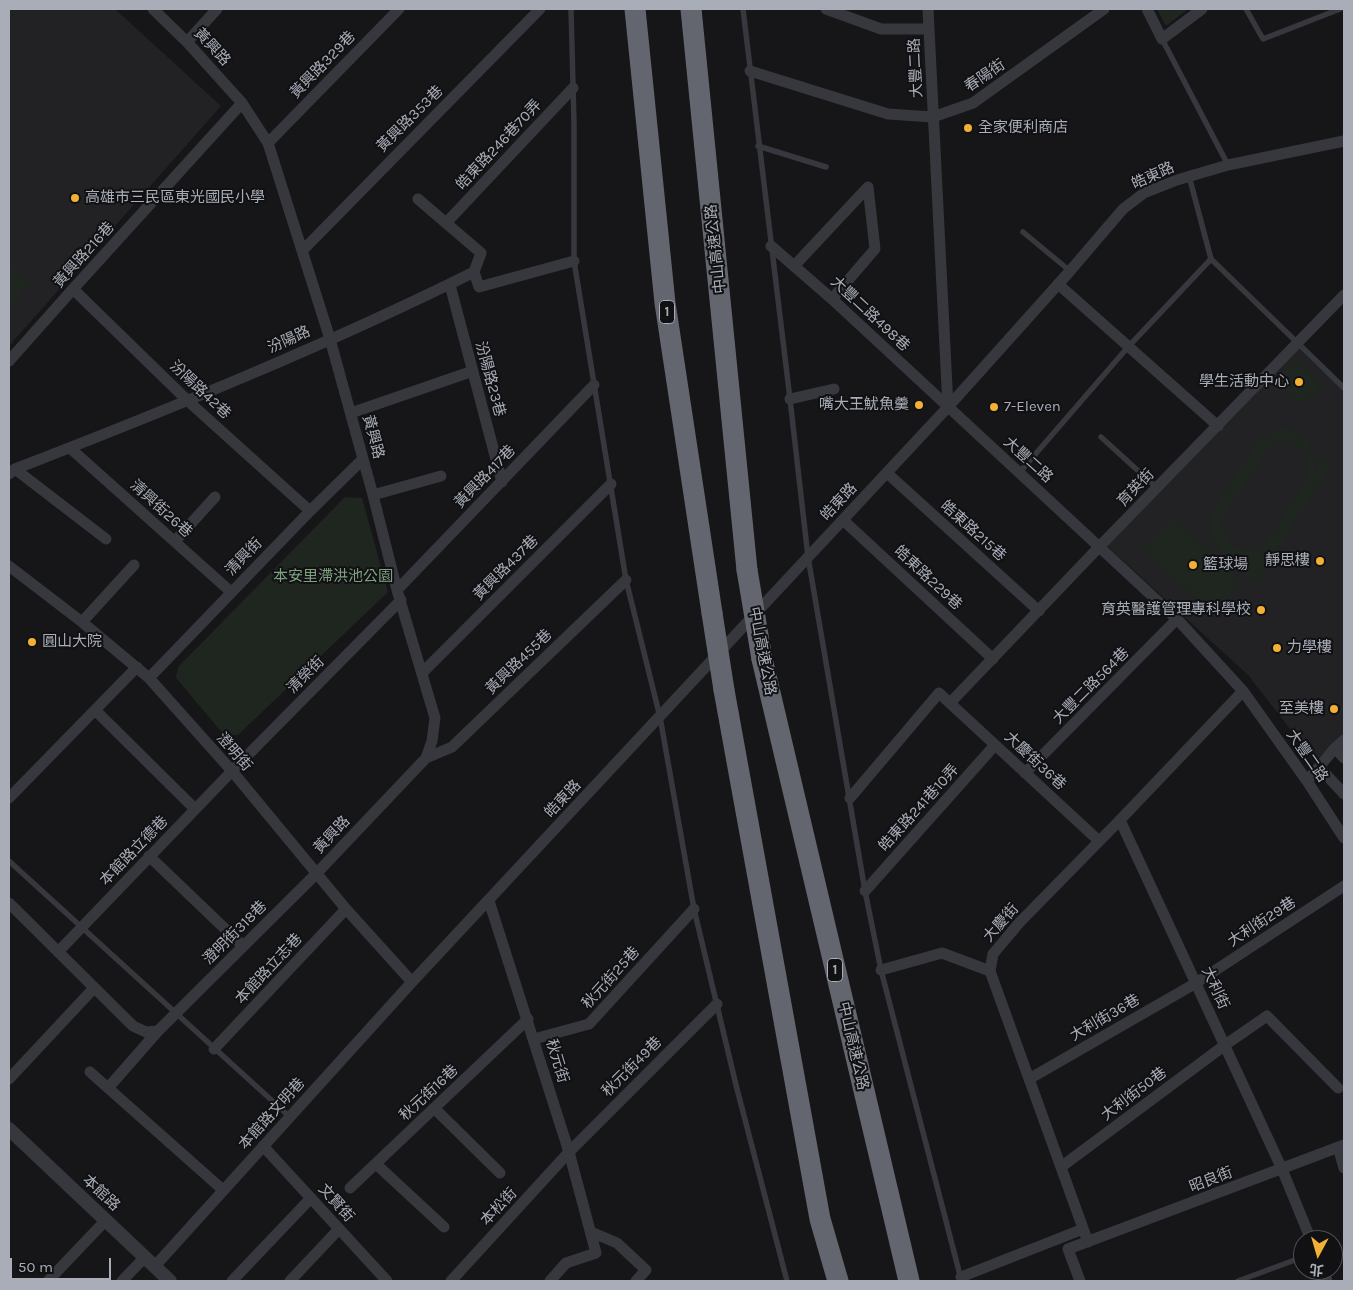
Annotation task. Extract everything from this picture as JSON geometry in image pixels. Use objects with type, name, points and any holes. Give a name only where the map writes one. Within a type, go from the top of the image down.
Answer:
[{"type":"highway","name":"1","points":[[635,9],[665,303],[724,690],[820,1219],[838,1281]]},
{"type":"highway","name":"中山高速公路","points":[[691,9],[747,570],[762,659],[909,1281]]},
{"type":"street","name":"黃興路","points":[[153,9],[187,42],[242,103],[268,143],[330,339],[374,495],[399,595],[435,718],[432,741],[426,758],[316,874]]},
{"type":"street","points":[[187,42],[217,9]]},
{"type":"street","name":"黃興路329巷","points":[[268,143],[397,9]]},
{"type":"street","name":"黃興路353巷","points":[[302,251],[540,9]]},
{"type":"street","points":[[826,9],[881,29],[929,29]]},
{"type":"street","name":"大豐二路","points":[[928,9],[948,407],[1100,546],[1177,620],[1243,691],[1307,781],[1344,838]]},
{"type":"street","name":"春陽街","points":[[750,71],[888,114],[933,117],[973,103],[1104,9]]},
{"type":"street","points":[[1146,9],[1162,39],[1202,9]]},
{"type":"street","name":"皓東路246巷70弄","points":[[446,223],[573,88]]},
{"type":"street","name":"黃興路216巷","points":[[9,361],[242,103]]},
{"type":"street","name":"皓東路","points":[[412,982],[948,407],[1123,209],[1144,193],[1189,176],[1228,165],[1344,141]]},
{"type":"street","points":[[795,265],[868,187],[875,249],[832,299]]},
{"type":"street","points":[[418,199],[480,253],[474,272],[479,287],[574,261]]},
{"type":"street","name":"大豐二路498巷","points":[[771,246],[795,265],[948,407]]},
{"type":"street","name":"汾陽路","points":[[12,471],[188,401],[450,285],[474,272]]},
{"type":"street","points":[[1058,284],[1218,426]]},
{"type":"street","name":"汾陽路23巷","points":[[450,285],[502,482]]},
{"type":"street","name":"汾陽路42巷","points":[[73,289],[188,401],[310,511]]},
{"type":"street","name":"育英街","points":[[950,703],[1344,295]]},
{"type":"street","points":[[351,413],[472,371]]},
{"type":"street","name":"黃興路417巷","points":[[399,595],[502,482],[594,386]]},
{"type":"street","points":[[790,399],[834,390]]},
{"type":"street","name":"清興街26巷","points":[[70,448],[231,592]]},
{"type":"street","name":"清興街","points":[[149,678],[310,511],[363,459]]},
{"type":"street","points":[[12,471],[106,539]]},
{"type":"street","name":"皓東路215巷","points":[[886,473],[1039,611]]},
{"type":"street","points":[[374,495],[441,476]]},
{"type":"street","name":"黃興路437巷","points":[[422,673],[610,484]]},
{"type":"street","points":[[175,541],[215,497]]},
{"type":"street","name":"皓東路229巷","points":[[843,520],[993,659]]},
{"type":"street","points":[[82,622],[134,565]]},
{"type":"street","name":"澄明街","points":[[9,566],[82,622],[149,678],[232,771],[346,909],[412,982]]},
{"type":"street","name":"黃興路455巷","points":[[426,758],[452,747],[626,580]]},
{"type":"street","name":"清榮街","points":[[232,771],[399,595]]},
{"type":"street","name":"大豐二路564巷","points":[[1025,773],[1177,620]]},
{"type":"street","points":[[9,798],[137,667]]},
{"type":"street","name":"大慶街","points":[[990,971],[993,954],[1019,923],[1243,691]]},
{"type":"street","points":[[850,798],[939,693],[950,703]]},
{"type":"street","name":"大慶街36巷","points":[[950,703],[1099,841]]},
{"type":"street","points":[[96,711],[196,808]]},
{"type":"street","points":[[1307,781],[1344,740]]},
{"type":"street","name":"皓東路241巷10弄","points":[[865,891],[996,745]]},
{"type":"street","points":[[1335,748],[1344,758]]},
{"type":"street","points":[[1320,768],[1344,794]]},
{"type":"street","name":"本館路立德巷","points":[[58,952],[232,771]]},
{"type":"street","name":"大利街","points":[[1120,820],[1282,1169],[1307,1230]]},
{"type":"street","points":[[149,856],[243,946]]},
{"type":"street","name":"澄明街318巷","points":[[175,1014],[316,874]]},
{"type":"street","name":"大利街29巷","points":[[1196,983],[1344,886]]},
{"type":"street","name":"秋元街","points":[[489,900],[569,1152],[596,1253],[566,1263],[550,1281]]},
{"type":"street","points":[[9,902],[133,1026],[146,1032],[158,1031]]},
{"type":"street","name":"本館路立志巷","points":[[214,1049],[346,909]]},
{"type":"street","name":"秋元街25巷","points":[[534,1038],[589,1024],[694,910]]},
{"type":"street","points":[[881,970],[942,953],[990,971],[1088,1242]]},
{"type":"street","name":"本館路文明巷","points":[[122,1281],[150,1261],[223,1190],[412,982]]},
{"type":"street","name":"大利街36巷","points":[[1029,1079],[1196,983]]},
{"type":"street","points":[[9,1079],[94,988]]},
{"type":"street","name":"秋元街49巷","points":[[569,1152],[717,1004]]},
{"type":"street","points":[[108,1088],[175,1014]]},
{"type":"street","name":"大利街50巷","points":[[1061,1167],[1224,1045],[1267,1016],[1338,1088]]},
{"type":"street","name":"秋元街16巷","points":[[350,1188],[528,1019]]},
{"type":"street","points":[[90,1072],[223,1190]]},
{"type":"street","points":[[434,1108],[500,1173]]},
{"type":"street","name":"本館路","points":[[9,1129],[170,1281]]},
{"type":"street","name":"文賢街","points":[[263,1146],[387,1281]]},
{"type":"street","points":[[1341,1146],[1344,1168]]},
{"type":"street","name":"昭良街","points":[[1080,1281],[1068,1249],[1341,1146]]},
{"type":"street","name":"本松街","points":[[451,1281],[569,1152]]},
{"type":"street","points":[[376,1164],[444,1227]]},
{"type":"street","points":[[232,1281],[311,1198]]},
{"type":"street","points":[[48,1281],[106,1220]]},
{"type":"street","points":[[290,1281],[339,1229]]},
{"type":"street","points":[[961,1279],[1083,1229]]},
{"type":"street","points":[[591,1232],[616,1243],[646,1270],[636,1281]]},
{"type":"lane","points":[[571,9],[574,261],[626,580],[660,717],[694,910],[786,1281]]},
{"type":"lane","points":[[743,9],[808,557],[865,891],[881,970],[961,1279]]},
{"type":"lane","points":[[1246,9],[1263,39],[1340,9]]},
{"type":"lane","points":[[1162,39],[1228,165]]},
{"type":"lane","points":[[758,146],[826,167]]},
{"type":"lane","points":[[1189,176],[1211,260],[1344,388]]},
{"type":"lane","points":[[1023,232],[1070,271]]},
{"type":"lane","points":[[1020,472],[1128,347],[1211,260]]},
{"type":"lane","points":[[1101,437],[1157,488]]},
{"type":"lane","points":[[9,861],[290,1117]]},
{"type":"lane","points":[[1238,1281],[1293,1261]]},
{"type":"shaded area","name":"高雄市三民區東光國民小學","points":[[9,9],[115,9],[221,106],[9,346]]},
{"type":"shaded area","name":"育英醫護管理專科學校","points":[[1298,348],[1344,391],[1344,735],[1315,761],[1248,675],[1106,545]]},
{"type":"green space","points":[[1157,9],[1188,9],[1166,26]]},
{"type":"green space","points":[[9,265],[29,283],[9,305]]},
{"type":"green space","name":"學生活動中心","points":[[1295,359],[1322,383],[1303,405],[1275,381]]},
{"type":"green space","points":[[1284,428],[1299,434],[1310,443],[1315,464],[1314,473],[1325,455],[1333,462],[1255,585],[1245,575],[1253,563],[1235,560],[1221,551],[1212,537],[1211,519],[1242,465],[1260,440],[1271,432]],"holes":[[[1287,439],[1297,443],[1305,452],[1309,463],[1309,473],[1305,482],[1261,551],[1252,552],[1238,549],[1228,541],[1222,519],[1269,447],[1277,441]]]},
{"type":"green space","name":"本安里滯洪池公園","points":[[345,497],[362,498],[388,592],[238,735],[224,735],[176,678],[178,667]]},
{"type":"green space","name":"籃球場","points":[[1174,516],[1242,582],[1211,614],[1143,548]]},
{"type":"place","name":"全家便利商店","points":[[968,128]]},
{"type":"place","name":"高雄市三民區東光國民小學","points":[[75,198]]},
{"type":"place","name":"學生活動中心","points":[[1299,382]]},
{"type":"place","name":"嘴大王魷魚羹","points":[[919,405]]},
{"type":"place","name":"7-Eleven","points":[[994,407]]},
{"type":"place","name":"靜思樓","points":[[1320,561]]},
{"type":"place","name":"籃球場","points":[[1193,565]]},
{"type":"place","name":"育英醫護管理專科學校","points":[[1261,610]]},
{"type":"place","name":"圓山大院","points":[[32,642]]},
{"type":"place","name":"力學樓","points":[[1277,648]]},
{"type":"place","name":"至美樓","points":[[1334,709]]}]
